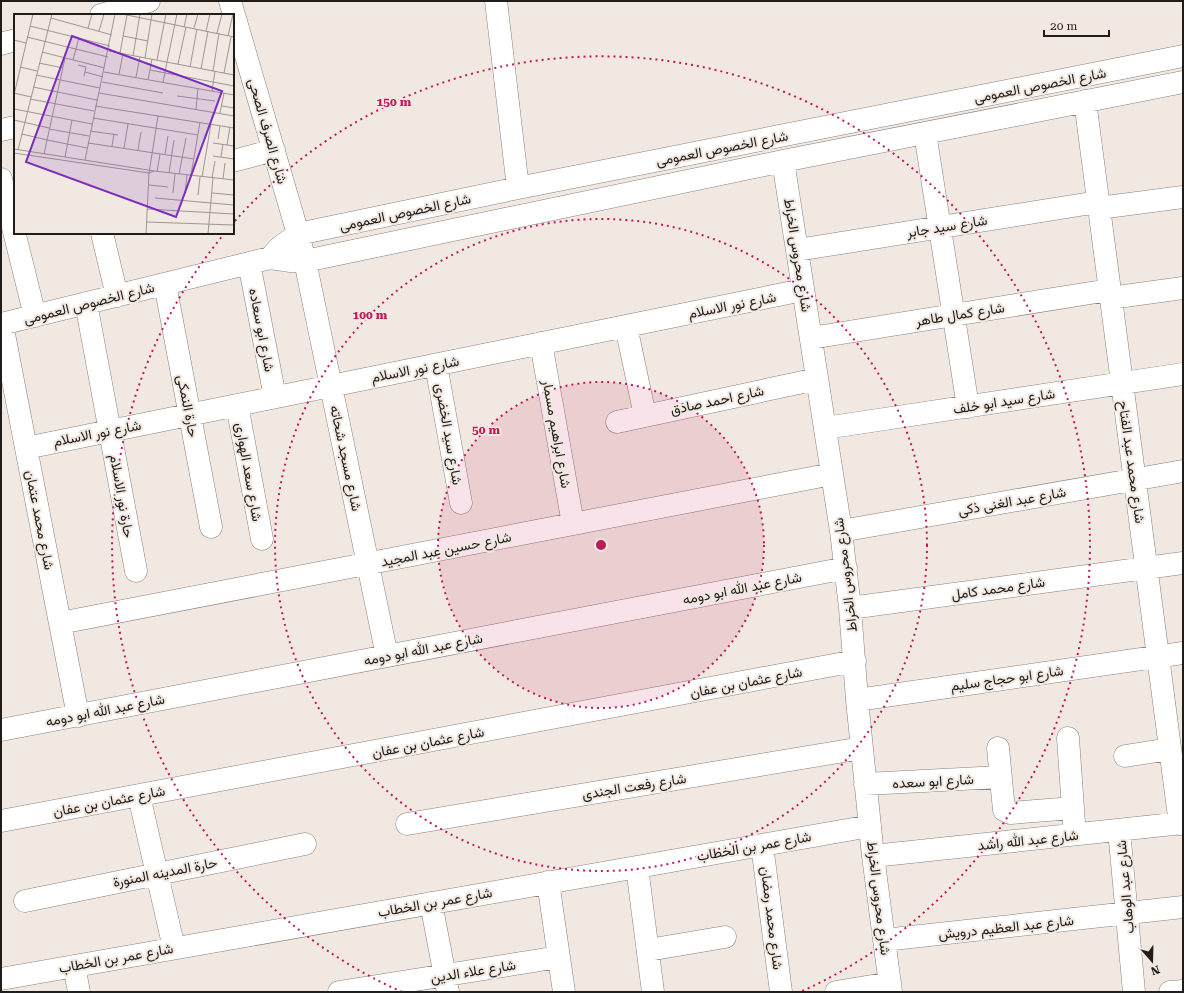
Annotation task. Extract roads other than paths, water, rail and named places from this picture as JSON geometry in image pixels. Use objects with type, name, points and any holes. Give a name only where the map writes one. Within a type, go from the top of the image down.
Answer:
[{"type":"street","points":[[104,14],[149,1]]},
{"type":"street","name":"شارع الصرف الصحى","points":[[230,1],[234,14]]},
{"type":"street","points":[[496,1],[518,188]]},
{"type":"street","name":"شارع الصرف الصحى","points":[[234,15],[305,260]]},
{"type":"street","points":[[1,44],[14,40]]},
{"type":"street","name":"شارع الخصوص العمومى","points":[[270,258],[280,247],[298,234],[518,188],[1183,56]]},
{"type":"street","name":"شارع الخصوص العمومى","points":[[2,324],[270,258],[291,261],[305,260],[783,161],[1183,82]]},
{"type":"street","name":"شارع محمد عبد الفتاح","points":[[1084,101],[1158,657],[1174,746],[1181,823]]},
{"type":"street","points":[[1,130],[14,127]]},
{"type":"street","points":[[924,133],[968,407]]},
{"type":"street","points":[[234,161],[274,150]]},
{"type":"street","name":"شارع محروس الخراط","points":[[783,161],[846,568],[865,784],[891,988]]},
{"type":"street","points":[[1,179],[13,220]]},
{"type":"street","name":"شارع سيد جابر","points":[[797,250],[1098,205],[1183,198]]},
{"type":"street","points":[[16,234],[35,316]]},
{"type":"street","points":[[102,234],[117,296]]},
{"type":"street","name":"شارع مسجد شحاته","points":[[305,260],[387,656]]},
{"type":"street","name":"شارع ابو سعاده","points":[[249,263],[275,397]]},
{"type":"street","name":"حارة النمكى","points":[[165,284],[212,527]]},
{"type":"street","name":"شارع كمال طاهر","points":[[811,338],[953,315],[1110,294],[1183,288]]},
{"type":"street","name":"شارع نور الاسلام","points":[[26,448],[803,290]]},
{"type":"street","name":"حارة نور الاسلام","points":[[86,303],[136,571]]},
{"type":"street","name":"شارع محمد عتمان","points":[[2,324],[78,716]]},
{"type":"street","points":[[626,326],[645,416]]},
{"type":"street","name":"شارع ابراهيم مسمار","points":[[541,343],[573,524]]},
{"type":"street","name":"شارع سيد الخضرى","points":[[436,365],[460,503]]},
{"type":"street","name":"شارع سيد ابو خلف","points":[[825,428],[1183,374]]},
{"type":"street","name":"شارع احمد صادق","points":[[618,422],[817,379]]},
{"type":"street","name":"شارع سعد الهوارى","points":[[237,405],[262,539]]},
{"type":"street","name":"شارع عبد الغنى ذكى","points":[[841,531],[1183,471]]},
{"type":"street","name":"شارع حسين عبد المجيد","points":[[60,623],[832,474]]},
{"type":"street","name":"شارع محمد كامل","points":[[850,608],[1183,563]]},
{"type":"street","name":"شارع عبد الله ابو دومه","points":[[1,730],[846,568]]},
{"type":"street","name":"شارع ابو حجاج سليم","points":[[857,700],[1183,653]]},
{"type":"street","name":"شارع عثمان بن عفان","points":[[1,821],[854,662]]},
{"type":"street","points":[[1068,738],[1075,835]]},
{"type":"street","points":[[1125,756],[1174,746]]},
{"type":"street","name":"شارع رفعت الجندى","points":[[407,824],[862,748]]},
{"type":"street","points":[[998,748],[1004,810],[1007,813],[1073,808]]},
{"type":"street","name":"شارع ابو سعده","points":[[865,784],[1000,777]]},
{"type":"street","points":[[139,796],[174,948]]},
{"type":"street","name":"شارع عبد الله راشد","points":[[873,856],[1181,823]]},
{"type":"street","name":"شارع عمر بن الخطاب","points":[[1,979],[870,826]]},
{"type":"street","name":"شارع عبد الوهاب","points":[[1119,830],[1134,992]]},
{"type":"street","name":"حارة المدينه المنورة","points":[[25,901],[305,844]]},
{"type":"street","name":"شارع محمد رمضان","points":[[762,845],[781,992]]},
{"type":"street","points":[[637,867],[653,992]]},
{"type":"street","points":[[548,882],[564,992]]},
{"type":"street","points":[[431,903],[446,984]]},
{"type":"street","name":"شارع عبد العظيم درويش","points":[[884,940],[1183,907]]},
{"type":"street","points":[[648,950],[725,937]]},
{"type":"street","name":"شارع علاء الدين","points":[[339,992],[446,984],[559,957]]},
{"type":"street","points":[[74,966],[79,992]]},
{"type":"street","points":[[836,992],[891,988]]},
{"type":"street","points":[[1170,992],[1183,991]]}]
